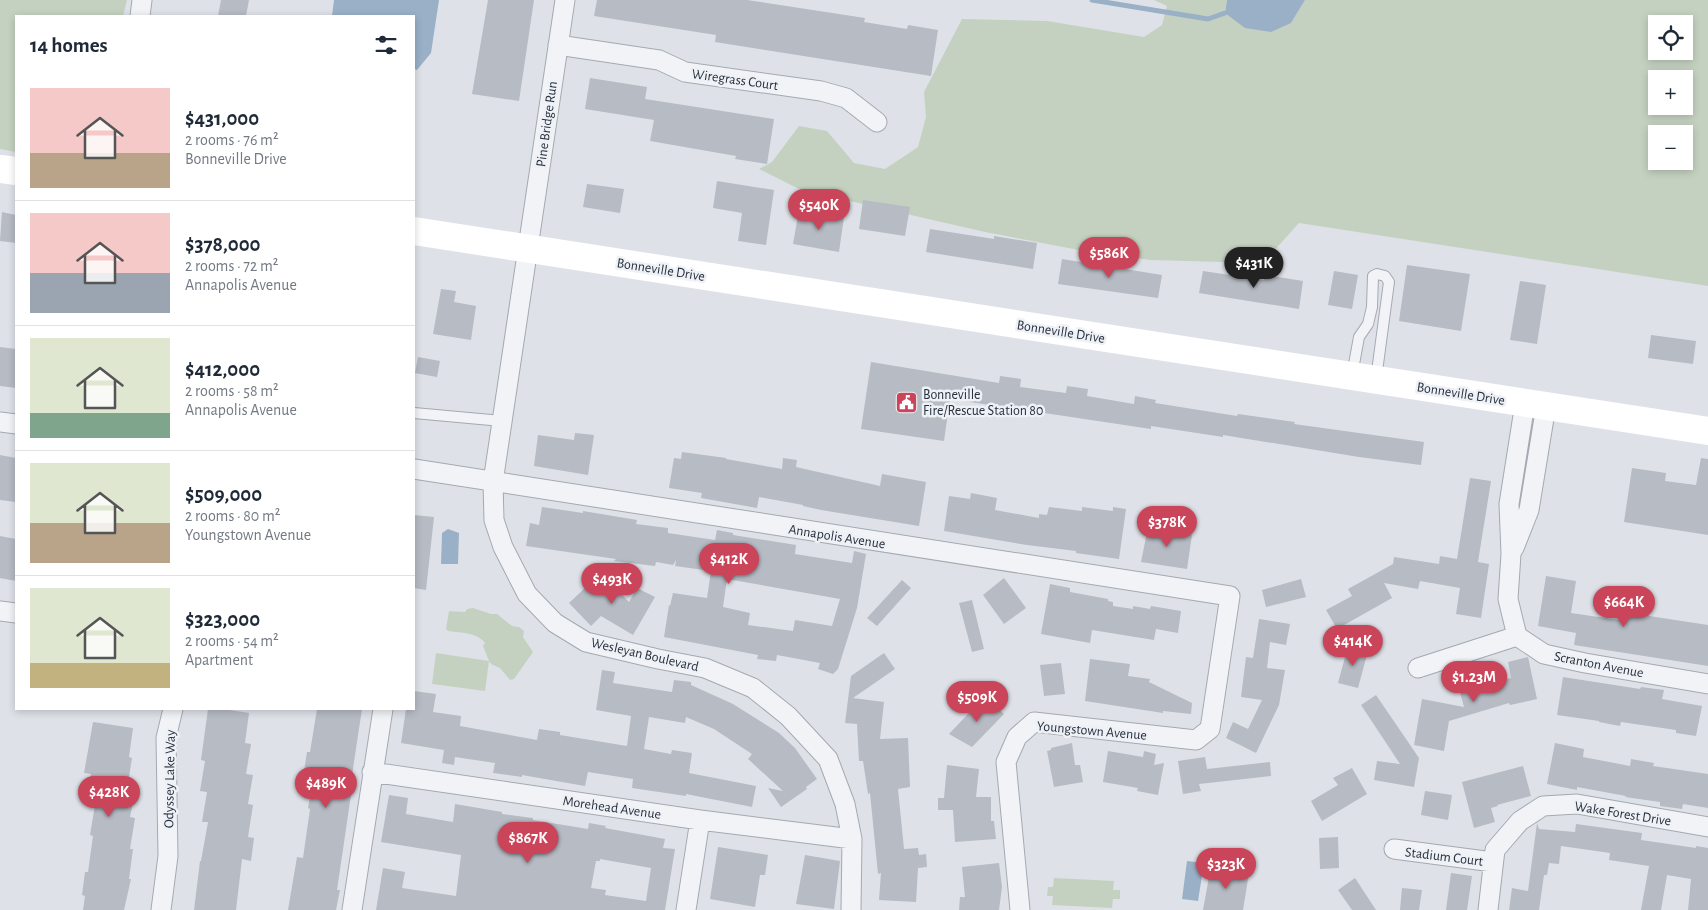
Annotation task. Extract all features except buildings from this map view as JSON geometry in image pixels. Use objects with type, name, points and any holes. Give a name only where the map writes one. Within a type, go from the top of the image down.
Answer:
[{"type":"street","points":[[140,15],[142,0]]},
{"type":"street","name":"Pine Bridge Run","points":[[528,248],[565,0]]},
{"type":"street","name":"Wiregrass Court","points":[[558,45],[659,60],[685,72],[821,91],[846,98],[877,122]]},
{"type":"street","points":[[0,169],[15,172]]},
{"type":"street","name":"Bonneville Drive","points":[[415,231],[1708,431]]},
{"type":"street","name":"Wesleyan Boulevard","points":[[528,248],[493,482],[494,520],[502,547],[527,594],[554,623],[586,642],[705,668],[753,688],[788,716],[828,759],[844,804],[852,839],[851,910]]},
{"type":"street","points":[[1418,668],[1517,636],[1508,599],[1512,554],[1510,504],[1536,404]]},
{"type":"street","points":[[0,422],[15,424]]},
{"type":"street","name":"Annapolis Avenue","points":[[415,469],[1230,596]]},
{"type":"street","name":"Youngstown Avenue","points":[[1020,910],[1006,762],[1017,738],[1034,722],[1196,740],[1210,729],[1230,596]]},
{"type":"street","points":[[0,611],[15,613]]},
{"type":"street","name":"Scranton Avenue","points":[[1517,636],[1544,654],[1708,684]]},
{"type":"street","name":"Odyssey Lake Way","points":[[161,910],[168,856],[166,738],[173,710]]},
{"type":"street","points":[[352,910],[382,710]]},
{"type":"street","name":"Morehead Avenue","points":[[372,772],[700,820],[852,839]]},
{"type":"street","name":"Wake Forest Drive","points":[[1488,910],[1496,850],[1520,821],[1543,806],[1577,804],[1708,826]]},
{"type":"street","points":[[686,910],[700,820]]},
{"type":"street","name":"Stadium Court","points":[[1394,849],[1493,862]]},
{"type":"lane","points":[[1378,274],[1385,276],[1389,282],[1364,378],[1359,337],[1368,324],[1372,308],[1374,276],[1378,274]]},
{"type":"lane","points":[[415,413],[502,421]]},
{"type":"green space","points":[[0,0],[127,0],[123,15],[15,15],[15,152],[0,149]]},
{"type":"green space","points":[[1154,0],[1227,0],[1225,13],[1291,23],[1305,0],[1708,0],[1708,286],[1299,223],[1272,253],[1258,263],[1151,260],[1084,251],[985,232],[801,190],[759,169],[772,162],[799,126],[827,131],[854,163],[885,169],[918,147],[926,117],[924,92],[962,19],[1047,21],[1144,37],[1162,25],[1167,6]]},
{"type":"green space","points":[[473,608],[497,614],[512,626],[519,627],[524,631],[523,637],[533,652],[514,679],[510,680],[500,668],[491,664],[482,639],[446,629],[449,611],[465,612],[467,609]]},
{"type":"green space","points":[[436,653],[489,661],[485,691],[432,684]]},
{"type":"green space","points":[[1054,878],[1114,881],[1113,890],[1120,890],[1120,899],[1113,899],[1112,908],[1052,905],[1053,896],[1047,896],[1048,887],[1053,887]]},
{"type":"water","points":[[334,0],[439,0],[431,53],[417,70],[415,69],[415,15],[332,15]]},
{"type":"water","points":[[1227,0],[1305,0],[1291,23],[1271,32],[1245,28],[1225,13]]},
{"type":"water","points":[[448,529],[459,533],[458,564],[441,564],[442,533]]},
{"type":"water","points":[[1187,861],[1204,863],[1198,901],[1182,899]]},
{"type":"waterway","points":[[1092,0],[1208,19],[1225,13]]},
{"type":"place","name":"Bonneville Fire/Rescue Station 80","points":[[907,402]]}]
